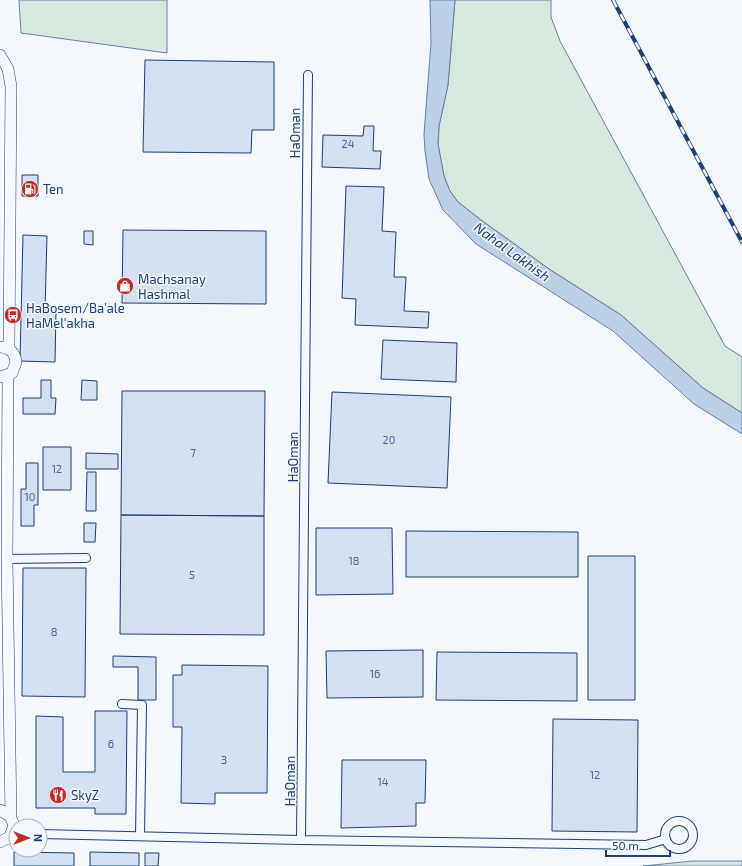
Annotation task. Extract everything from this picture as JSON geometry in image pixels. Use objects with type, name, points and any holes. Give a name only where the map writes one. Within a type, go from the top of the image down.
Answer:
[{"type":"street","points":[[1,56],[8,69],[11,86],[4,348],[15,356],[16,362],[14,370],[4,377],[11,818]]},
{"type":"street","name":"HaOman","points":[[302,840],[308,75]]},
{"type":"street","points":[[8,558],[86,558]]},
{"type":"street","points":[[122,704],[142,705],[140,836]]},
{"type":"street","points":[[0,810],[11,818]]},
{"type":"street","points":[[48,834],[302,840],[646,845],[666,838]]},
{"type":"shaded area","points":[[19,0],[167,0],[167,53],[21,33]]},
{"type":"shaded area","points":[[455,0],[551,0],[551,17],[560,41],[725,346],[742,357],[742,413],[703,388],[621,315],[549,269],[481,220],[458,202],[450,191],[444,176],[438,144],[439,126],[448,85]]},
{"type":"shaded area","points":[[693,861],[742,861],[742,866],[643,866]]},
{"type":"water","name":"Nahal Lakhish","points":[[430,0],[455,0],[448,85],[439,126],[438,144],[444,176],[450,191],[458,202],[481,220],[549,269],[621,315],[703,388],[742,413],[742,434],[694,404],[613,331],[476,244],[443,210],[429,179],[425,151],[424,134],[431,43]]},
{"type":"building","points":[[145,60],[274,62],[274,130],[252,130],[251,153],[143,152]]},
{"type":"building","points":[[364,126],[374,126],[373,151],[381,151],[380,169],[322,167],[323,135],[363,136]]},
{"type":"building","points":[[22,175],[38,175],[38,196],[22,196]]},
{"type":"building","points":[[346,186],[384,187],[382,231],[396,232],[394,277],[406,277],[404,311],[429,312],[428,328],[355,325],[356,299],[342,298]]},
{"type":"building","points":[[123,230],[266,231],[266,304],[122,303]]},
{"type":"building","points":[[84,231],[93,231],[93,245],[84,244]]},
{"type":"building","points":[[23,235],[47,236],[45,310],[56,311],[55,362],[20,361]]},
{"type":"building","points":[[383,340],[457,343],[456,382],[381,379]]},
{"type":"building","points":[[41,380],[51,380],[51,398],[56,398],[55,414],[23,414],[23,398],[41,398]]},
{"type":"building","points":[[82,380],[97,381],[97,400],[81,400]]},
{"type":"building","points":[[122,391],[265,391],[264,516],[121,515]]},
{"type":"building","points":[[332,392],[451,397],[447,488],[328,483]]},
{"type":"building","points":[[43,447],[71,447],[71,490],[43,490]]},
{"type":"building","points":[[86,453],[118,454],[118,469],[86,469]]},
{"type":"building","points":[[26,463],[38,463],[38,505],[34,505],[34,526],[21,526],[21,489],[26,489]]},
{"type":"building","points":[[87,472],[96,472],[96,511],[86,511]]},
{"type":"building","points":[[121,515],[264,516],[264,635],[120,634]]},
{"type":"building","points":[[84,523],[96,523],[95,542],[84,542]]},
{"type":"building","points":[[316,528],[392,528],[393,594],[316,595]]},
{"type":"building","points":[[406,531],[578,532],[578,577],[406,577]]},
{"type":"building","points":[[588,556],[635,556],[635,700],[588,700]]},
{"type":"building","points":[[23,568],[86,568],[85,697],[22,696]]},
{"type":"building","points":[[423,650],[423,697],[327,698],[326,651]]},
{"type":"building","points":[[437,652],[577,653],[577,701],[436,700]]},
{"type":"building","points":[[113,656],[156,657],[156,700],[138,700],[138,667],[113,667]]},
{"type":"building","points":[[182,665],[268,666],[267,793],[215,793],[215,804],[181,803],[182,727],[173,727],[173,675],[182,675]]},
{"type":"building","points":[[95,711],[127,711],[126,814],[95,814],[95,808],[36,808],[36,716],[63,717],[63,772],[95,772]]},
{"type":"building","points":[[553,719],[638,720],[637,832],[552,831]]},
{"type":"building","points":[[342,760],[426,760],[425,803],[416,803],[416,826],[341,828]]},
{"type":"building","points":[[90,852],[139,853],[139,866],[90,866]]},
{"type":"building","points":[[48,853],[74,853],[74,866],[14,866],[14,858],[48,858]]},
{"type":"building","points":[[145,853],[159,853],[158,866],[145,866]]},
{"type":"railway","points":[[613,0],[742,242]]},
{"type":"place","name":"Ten","points":[[30,189]]},
{"type":"place","name":"Machsanay Hashmal","points":[[125,286]]},
{"type":"place","name":"HaBosem/Ba'ale HaMel'akha","points":[[13,315]]},
{"type":"place","name":"SkyZ","points":[[58,795]]}]
